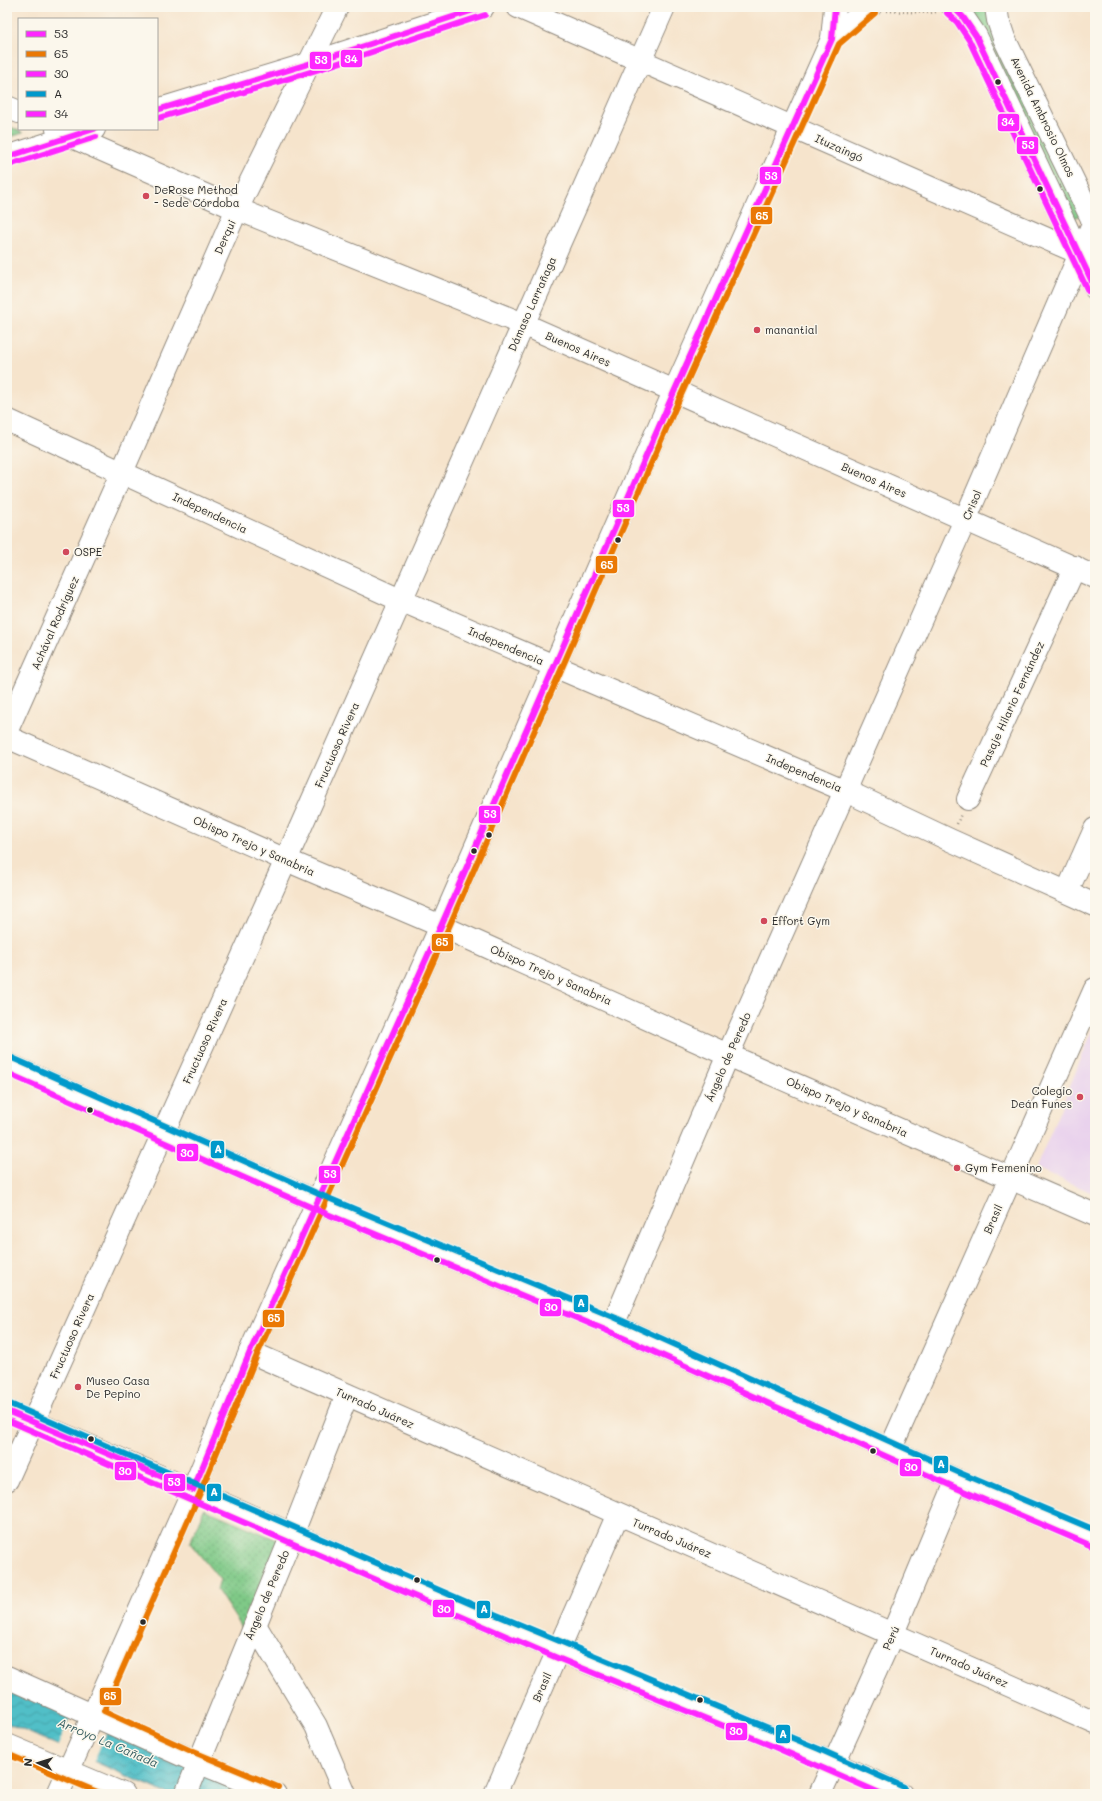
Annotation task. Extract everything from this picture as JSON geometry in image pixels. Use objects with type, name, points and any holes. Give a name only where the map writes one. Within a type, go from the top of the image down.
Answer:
[{"type":"street","name":"Derqui","points":[[122,472],[237,209],[337,7]]},
{"type":"street","points":[[158,110],[310,63],[483,7]]},
{"type":"street","name":"Ituzaingó","points":[[518,7],[1087,257]]},
{"type":"street","name":"Dámaso Larrañaga","points":[[400,600],[664,7]]},
{"type":"street","points":[[58,1794],[73,1764],[91,1719],[193,1490],[250,1352],[441,926],[674,392],[832,39],[835,7]]},
{"type":"street","points":[[953,7],[963,17],[976,36],[1087,257],[1095,288]]},
{"type":"street","name":"Avenida Ambrosio Olmos","points":[[996,7],[998,20],[1004,38],[1094,222]]},
{"type":"street","points":[[832,39],[876,8]]},
{"type":"street","points":[[7,107],[18,112]]},
{"type":"street","points":[[7,157],[63,133],[86,130]]},
{"type":"street","name":"Buenos Aires","points":[[63,133],[237,209],[523,324],[1095,577]]},
{"type":"street","name":"Crisol","points":[[846,790],[965,520],[1087,257],[1094,222]]},
{"type":"street","name":"Independencia","points":[[7,420],[400,600],[553,667],[846,790],[950,840],[1095,905]]},
{"type":"street","name":"Achával Rodríguez","points":[[7,730],[122,472]]},
{"type":"street","name":"Pasaje Hilario Fernández","points":[[968,799],[1075,567]]},
{"type":"street","name":"Fructuoso Rivera","points":[[7,1480],[286,860],[400,600]]},
{"type":"street","name":"Obispo Trejo y Sanabria","points":[[7,737],[286,860],[441,926],[728,1055],[1095,1215]]},
{"type":"street","name":"Ángelo de Peredo","points":[[613,1325],[728,1055],[846,790]]},
{"type":"street","points":[[1066,892],[1095,829]]},
{"type":"street","name":"Brasil","points":[[890,1450],[1095,989]]},
{"type":"street","points":[[7,1064],[318,1202],[613,1325],[957,1480],[1095,1539]]},
{"type":"street","name":"Turrado Juárez","points":[[250,1352],[1095,1722]]},
{"type":"street","name":"Ángelo de Peredo","points":[[186,1794],[292,1535],[347,1395]]},
{"type":"street","points":[[7,1411],[193,1490],[292,1535],[558,1650],[834,1763],[901,1794]]},
{"type":"street","name":"Perú","points":[[820,1794],[893,1633],[957,1480]]},
{"type":"street","name":"Brasil","points":[[495,1794],[618,1514]]},
{"type":"street","points":[[255,1625],[316,1726],[345,1794]]},
{"type":"street","points":[[7,1677],[91,1719],[275,1794]]},
{"type":"street","points":[[7,1745],[73,1764],[123,1794]]},
{"type":"path","points":[[876,8],[890,12],[930,13],[953,7]]},
{"type":"path","points":[[950,840],[968,799]]},
{"type":"shaded area","name":"Colegio Deán Funes","points":[[1095,1025],[1095,1194],[1036,1168]]},
{"type":"green space","points":[[960,7],[992,7],[1084,213],[1071,220]]},
{"type":"green space","points":[[7,125],[23,133],[7,138]]},
{"type":"green space","points":[[204,1509],[282,1542],[244,1631],[217,1590],[220,1580],[190,1543]]},
{"type":"water","name":"Arroyo La Cañada","points":[[7,1686],[253,1794],[168,1794],[7,1723]]},
{"type":"pier","points":[[72,1713],[108,1729],[93,1763],[57,1748]]},
{"type":"transit line","name":"53","points":[[158,110],[318,61],[483,7]]},
{"type":"transit line","name":"53","points":[[7,1411],[193,1490],[250,1352],[441,926],[674,392],[832,39],[835,7]]},
{"type":"transit line","name":"53","points":[[953,7],[963,17],[976,36],[1095,288]]},
{"type":"transit line","name":"65","points":[[278,1787],[189,1750],[104,1711],[200,1493],[257,1355],[448,929],[681,395],[839,44],[875,13]]},
{"type":"transit line","name":"34","points":[[947,13],[957,22],[969,40],[1088,291]]},
{"type":"transit line","name":"34","points":[[159,118],[320,69],[485,15]]},
{"type":"transit line","name":"53","points":[[7,157],[91,130]]},
{"type":"transit line","name":"34","points":[[9,165],[96,137]]},
{"type":"transit line","name":"A","points":[[10,1057],[321,1195],[616,1318],[960,1473],[1095,1530]]},
{"type":"transit line","name":"30","points":[[7,1073],[315,1209],[610,1332],[954,1487],[1092,1546]]},
{"type":"transit line","name":"A","points":[[10,1404],[492,1613],[819,1749],[904,1787]]},
{"type":"transit line","name":"30","points":[[7,1420],[555,1657],[770,1745],[882,1794]]},
{"type":"transit line","name":"65","points":[[7,1754],[102,1794]]},
{"type":"place","name":"DeRose Method - Sede Córdoba","points":[[146,196]]},
{"type":"place","name":"manantial","points":[[757,330]]},
{"type":"place","name":"OSPE","points":[[66,552]]},
{"type":"place","name":"Effort Gym","points":[[764,921]]},
{"type":"place","name":"Colegio Deán Funes","points":[[1080,1097]]},
{"type":"place","name":"Gym Femenino","points":[[957,1168]]},
{"type":"place","name":"Museo Casa De Pepino","points":[[78,1387]]}]
